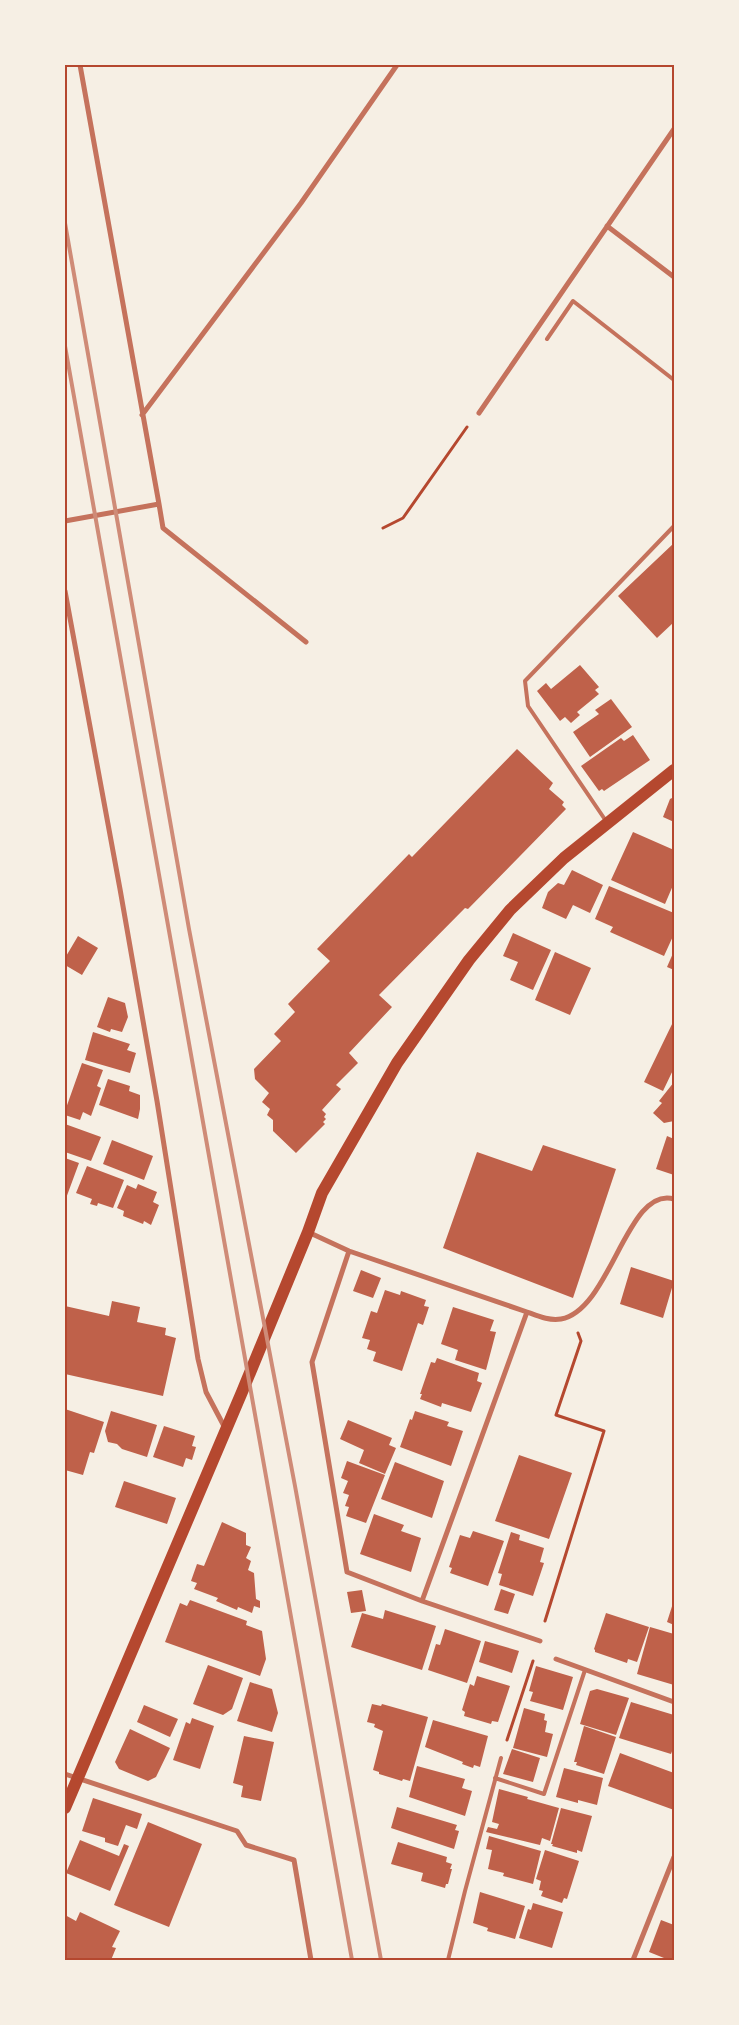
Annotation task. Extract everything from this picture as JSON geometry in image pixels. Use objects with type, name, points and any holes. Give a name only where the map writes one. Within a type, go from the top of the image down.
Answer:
[{"type":"main road","points":[[65,1808],[242,1392],[296,1262],[322,1193],[397,1062],[469,960],[510,910],[564,858],[674,770]]},
{"type":"street","points":[[80,65],[163,528],[306,642]]},
{"type":"street","points":[[142,415],[300,203],[397,65]]},
{"type":"street","points":[[478,413],[674,129]]},
{"type":"street","points":[[607,226],[674,277]]},
{"type":"street","points":[[66,521],[159,504]]},
{"type":"street","points":[[65,591],[157,1101],[198,1359],[206,1392],[226,1430]]},
{"type":"street","points":[[308,1232],[349,1251],[547,1319],[560,1319],[574,1315],[587,1304],[644,1208],[657,1201],[674,1199]]},
{"type":"street","points":[[349,1251],[312,1362],[347,1572],[422,1601],[540,1641]]},
{"type":"street","points":[[422,1601],[527,1312]]},
{"type":"street","points":[[556,1660],[674,1702]]},
{"type":"street","points":[[65,1774],[237,1831],[246,1845],[294,1860],[311,1960]]},
{"type":"street","points":[[633,1960],[674,1857]]},
{"type":"lane","points":[[547,339],[573,301],[674,380]]},
{"type":"lane","points":[[607,823],[528,706],[525,681],[674,526]]},
{"type":"lane","points":[[495,1778],[544,1794],[585,1670]]},
{"type":"lane","points":[[448,1960],[464,1891],[501,1758]]},
{"type":"path","points":[[384,528],[403,518],[478,413]]},
{"type":"path","points":[[501,1758],[540,1641],[604,1431],[556,1415],[580,1341],[574,1315]]},
{"type":"building","points":[[674,543],[674,622],[657,638],[618,596]]},
{"type":"building","points":[[580,665],[599,687],[595,690],[599,694],[577,712],[580,715],[571,723],[565,717],[560,721],[537,691],[546,683],[551,689]]},
{"type":"building","points":[[611,699],[632,727],[590,757],[573,732],[599,714],[595,710]]},
{"type":"building","points":[[633,735],[650,760],[604,791],[602,789],[599,791],[581,766],[621,738],[624,741]]},
{"type":"building","points":[[517,749],[553,783],[549,789],[564,802],[562,805],[566,809],[468,909],[465,908],[379,995],[392,1007],[349,1053],[358,1063],[336,1085],[341,1089],[322,1110],[326,1114],[324,1117],[326,1119],[323,1122],[325,1124],[296,1153],[273,1131],[273,1120],[267,1115],[270,1109],[262,1102],[269,1093],[255,1079],[254,1069],[281,1041],[274,1034],[295,1012],[288,1004],[330,961],[317,949],[409,854],[412,857]]},
{"type":"building","points":[[674,797],[674,822],[663,817],[670,799]]},
{"type":"building","points":[[633,832],[674,850],[674,883],[665,904],[611,880]]},
{"type":"building","points":[[572,870],[603,885],[590,913],[573,905],[566,919],[542,908],[548,892],[558,883],[564,885]]},
{"type":"building","points":[[609,886],[674,913],[674,934],[664,956],[610,932],[613,927],[595,919]]},
{"type":"building","points":[[513,933],[551,950],[533,990],[510,980],[518,962],[503,956]]},
{"type":"building","points":[[78,936],[98,948],[82,975],[65,965],[65,958]]},
{"type":"building","points":[[674,951],[674,970],[667,967]]},
{"type":"building","points":[[555,952],[591,968],[570,1015],[535,1000]]},
{"type":"building","points":[[108,997],[125,1003],[128,1017],[122,1032],[111,1029],[110,1032],[97,1027]]},
{"type":"building","points":[[674,1020],[674,1068],[663,1091],[644,1082]]},
{"type":"building","points":[[93,1032],[130,1044],[127,1050],[136,1053],[130,1073],[85,1060]]},
{"type":"building","points":[[82,1063],[103,1070],[97,1086],[101,1088],[91,1116],[83,1112],[80,1120],[65,1115],[65,1111]]},
{"type":"building","points":[[108,1079],[130,1086],[129,1091],[140,1095],[138,1119],[99,1105]]},
{"type":"building","points":[[674,1082],[674,1121],[664,1123],[653,1113],[662,1103],[659,1101]]},
{"type":"building","points":[[65,1124],[101,1137],[91,1161],[65,1152]]},
{"type":"building","points":[[667,1136],[674,1139],[674,1175],[656,1169]]},
{"type":"building","points":[[112,1140],[153,1156],[144,1180],[103,1164]]},
{"type":"building","points":[[543,1145],[616,1169],[573,1298],[443,1248],[477,1152],[532,1171]]},
{"type":"building","points":[[65,1158],[79,1163],[65,1201]]},
{"type":"building","points":[[87,1166],[124,1180],[113,1208],[98,1203],[97,1206],[90,1204],[92,1199],[76,1193]]},
{"type":"building","points":[[138,1184],[157,1192],[153,1202],[159,1205],[151,1225],[144,1221],[143,1224],[123,1216],[124,1211],[117,1208],[127,1185],[136,1189]]},
{"type":"building","points":[[631,1267],[674,1281],[663,1318],[620,1304]]},
{"type":"building","points":[[361,1270],[381,1278],[373,1298],[353,1291]]},
{"type":"building","points":[[385,1290],[400,1295],[401,1291],[426,1300],[424,1306],[429,1307],[423,1325],[418,1323],[402,1371],[373,1361],[376,1352],[367,1349],[370,1340],[362,1338],[371,1311],[377,1313]]},
{"type":"building","points":[[112,1301],[140,1307],[137,1322],[166,1328],[165,1335],[176,1338],[163,1396],[65,1374],[65,1306],[109,1316]]},
{"type":"building","points":[[453,1307],[494,1320],[490,1331],[496,1332],[486,1370],[455,1360],[458,1350],[441,1344]]},
{"type":"building","points":[[437,1358],[479,1373],[477,1381],[482,1383],[471,1412],[442,1403],[441,1407],[420,1399],[431,1362],[435,1363]]},
{"type":"building","points":[[65,1409],[104,1422],[94,1453],[90,1452],[83,1475],[65,1470]]},
{"type":"building","points":[[111,1411],[157,1425],[147,1457],[122,1449],[117,1444],[108,1442],[105,1431]]},
{"type":"building","points":[[415,1411],[449,1422],[447,1426],[463,1431],[451,1466],[400,1447],[410,1419],[412,1420]]},
{"type":"building","points":[[348,1420],[392,1438],[389,1445],[396,1448],[385,1474],[359,1463],[364,1450],[340,1439]]},
{"type":"building","points":[[164,1426],[195,1436],[192,1446],[196,1447],[192,1460],[186,1458],[183,1467],[153,1457]]},
{"type":"building","points":[[519,1455],[572,1473],[549,1539],[495,1521]]},
{"type":"building","points":[[347,1461],[385,1475],[366,1523],[346,1516],[349,1507],[345,1506],[349,1495],[343,1493],[348,1481],[341,1478]]},
{"type":"building","points":[[395,1462],[444,1481],[432,1518],[381,1499]]},
{"type":"building","points":[[124,1481],[176,1498],[167,1524],[115,1507]]},
{"type":"building","points":[[374,1514],[404,1525],[401,1531],[421,1538],[411,1572],[360,1554]]},
{"type":"building","points":[[222,1522],[246,1533],[246,1545],[251,1547],[246,1558],[251,1561],[248,1570],[254,1573],[256,1599],[260,1601],[260,1608],[254,1606],[252,1613],[238,1607],[237,1610],[216,1601],[218,1598],[194,1589],[197,1583],[191,1581],[197,1564],[204,1566]]},
{"type":"building","points":[[473,1531],[504,1541],[488,1586],[450,1573],[452,1568],[449,1567],[460,1535],[470,1538]]},
{"type":"building","points":[[511,1532],[520,1535],[519,1540],[544,1548],[540,1562],[544,1563],[533,1596],[499,1585],[502,1574],[498,1573]]},
{"type":"building","points":[[501,1589],[515,1594],[508,1614],[494,1610]]},
{"type":"building","points":[[362,1590],[366,1611],[351,1613],[347,1592]]},
{"type":"building","points":[[190,1600],[247,1621],[246,1625],[262,1631],[266,1659],[260,1676],[165,1642],[180,1603],[187,1606]]},
{"type":"building","points":[[674,1600],[674,1625],[667,1622]]},
{"type":"building","points":[[385,1610],[436,1626],[422,1670],[351,1647],[362,1613],[383,1619]]},
{"type":"building","points":[[606,1613],[649,1627],[637,1662],[628,1659],[627,1663],[595,1652],[594,1649]]},
{"type":"building","points":[[650,1627],[674,1634],[674,1685],[637,1674]]},
{"type":"building","points":[[445,1629],[481,1641],[467,1683],[428,1670],[436,1644],[440,1645]]},
{"type":"building","points":[[485,1641],[519,1651],[512,1673],[479,1662]]},
{"type":"building","points":[[208,1665],[243,1678],[232,1709],[223,1715],[193,1704]]},
{"type":"building","points":[[536,1666],[573,1677],[563,1710],[530,1701],[533,1692],[529,1691]]},
{"type":"building","points":[[477,1676],[510,1686],[498,1722],[492,1721],[491,1724],[464,1716],[465,1712],[462,1710],[470,1684],[474,1686]]},
{"type":"building","points":[[250,1682],[272,1689],[278,1713],[272,1732],[237,1721]]},
{"type":"building","points":[[597,1689],[629,1698],[616,1735],[580,1724],[590,1691]]},
{"type":"building","points":[[631,1702],[674,1715],[674,1746],[671,1754],[619,1738]]},
{"type":"building","points":[[372,1704],[381,1706],[382,1704],[428,1717],[410,1781],[403,1779],[402,1781],[379,1774],[379,1772],[373,1770],[383,1731],[374,1727],[375,1724],[367,1722]]},
{"type":"building","points":[[144,1705],[178,1719],[170,1737],[137,1722]]},
{"type":"building","points":[[524,1708],[545,1714],[544,1720],[547,1721],[545,1732],[553,1734],[547,1757],[513,1748]]},
{"type":"building","points":[[192,1718],[214,1726],[200,1769],[173,1760],[186,1722],[190,1724]]},
{"type":"building","points":[[433,1720],[488,1736],[480,1767],[474,1765],[473,1768],[462,1764],[463,1762],[425,1747]]},
{"type":"building","points":[[584,1726],[616,1737],[604,1774],[576,1765],[577,1762],[574,1762]]},
{"type":"building","points":[[130,1729],[170,1748],[156,1777],[148,1781],[119,1769],[115,1762]]},
{"type":"building","points":[[244,1736],[274,1742],[261,1801],[241,1797],[243,1786],[233,1783]]},
{"type":"building","points":[[512,1749],[540,1758],[533,1782],[503,1774]]},
{"type":"building","points":[[620,1753],[674,1773],[674,1810],[608,1786]]},
{"type":"building","points":[[417,1766],[465,1779],[462,1788],[472,1791],[465,1816],[409,1797]]},
{"type":"building","points":[[564,1768],[603,1778],[597,1805],[578,1800],[578,1803],[556,1797]]},
{"type":"building","points":[[499,1789],[559,1808],[550,1841],[542,1838],[540,1845],[486,1832],[488,1827],[497,1829],[499,1824],[492,1822]]},
{"type":"building","points":[[93,1798],[142,1814],[137,1829],[126,1825],[118,1846],[105,1842],[105,1838],[82,1831]]},
{"type":"building","points":[[397,1807],[457,1825],[455,1830],[459,1831],[454,1849],[391,1828]]},
{"type":"building","points":[[561,1808],[592,1816],[582,1852],[577,1850],[577,1853],[552,1846],[553,1844],[551,1844]]},
{"type":"building","points":[[148,1822],[202,1844],[169,1927],[114,1905]]},
{"type":"building","points":[[489,1836],[541,1851],[533,1884],[503,1876],[504,1873],[488,1869],[492,1850],[486,1849]]},
{"type":"building","points":[[80,1840],[119,1856],[124,1844],[129,1846],[110,1891],[66,1873]]},
{"type":"building","points":[[398,1842],[447,1857],[446,1862],[452,1864],[450,1869],[452,1869],[445,1888],[421,1881],[423,1873],[391,1864]]},
{"type":"building","points":[[545,1850],[579,1861],[567,1899],[564,1898],[562,1903],[541,1896],[543,1891],[539,1890],[541,1881],[536,1879]]},
{"type":"building","points":[[480,1892],[525,1906],[515,1939],[487,1931],[488,1928],[473,1923]]},
{"type":"building","points":[[533,1903],[563,1912],[552,1948],[519,1938],[528,1909],[531,1910]]},
{"type":"building","points":[[80,1912],[120,1931],[112,1947],[116,1948],[111,1960],[65,1960],[65,1915],[76,1921]]},
{"type":"building","points":[[661,1920],[674,1925],[674,1960],[669,1960],[649,1952]]},
{"type":"railway","points":[[65,223],[189,929],[295,1486],[381,1960]]},
{"type":"railway","points":[[65,346],[352,1960]]}]
